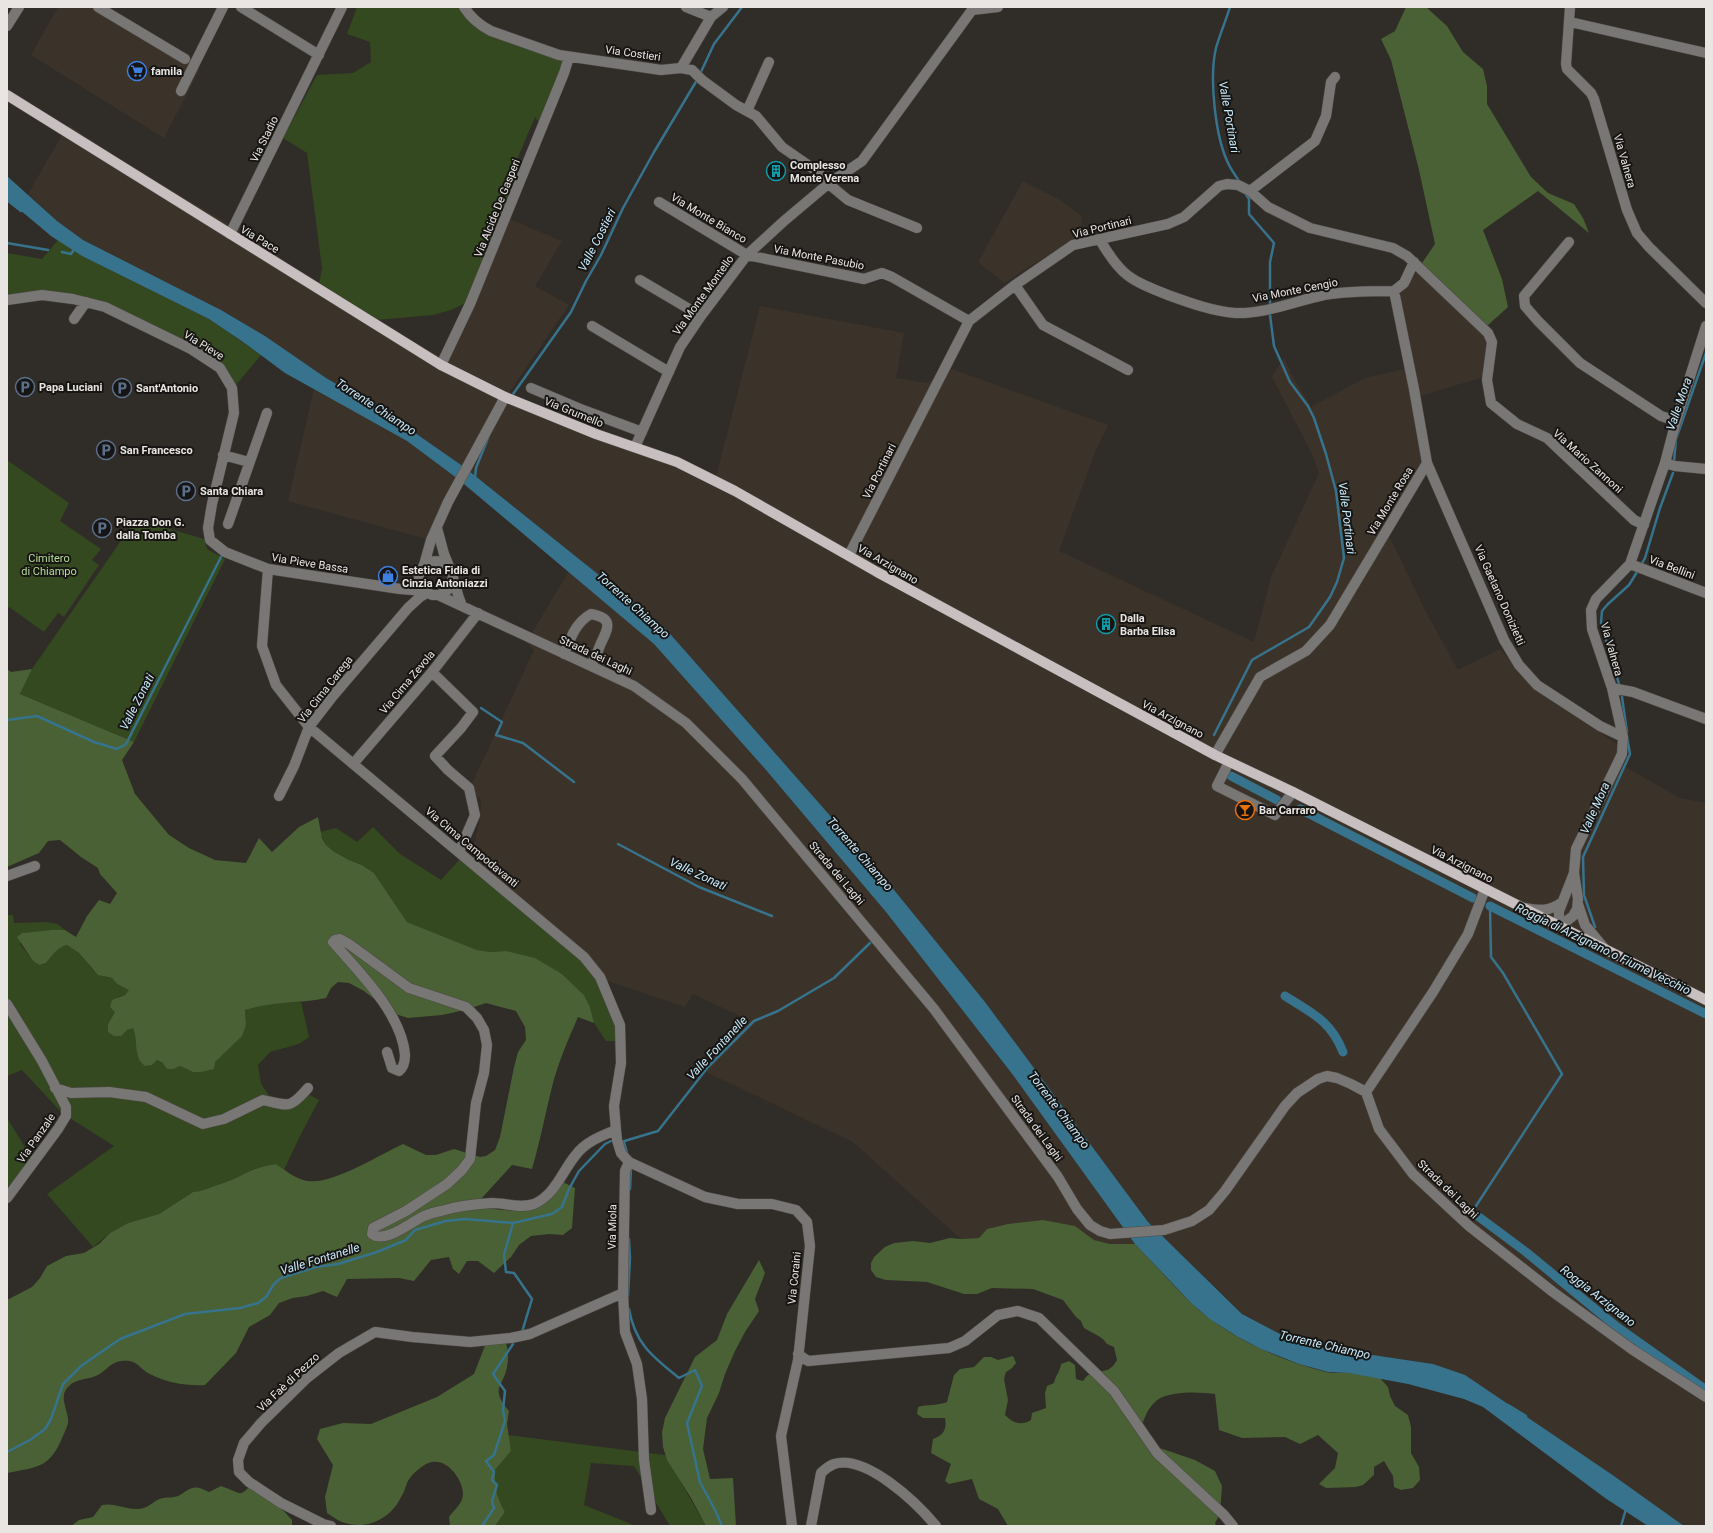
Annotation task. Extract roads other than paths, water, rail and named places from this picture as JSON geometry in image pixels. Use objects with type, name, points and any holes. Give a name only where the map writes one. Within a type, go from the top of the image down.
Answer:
[{"type":"main road","name":"Via Pace","points":[[7,95],[441,365],[505,397]]},
{"type":"main road","name":"Via Grumello","points":[[505,397],[596,434],[634,447]]},
{"type":"main road","name":"Via Arzignano","points":[[634,447],[677,462],[736,491],[877,572],[1215,756],[1292,792],[1706,1000]]},
{"type":"street","points":[[7,26],[18,7]]},
{"type":"street","points":[[98,7],[184,60]]},
{"type":"street","points":[[181,91],[223,7]]},
{"type":"street","points":[[242,7],[319,55]]},
{"type":"street","name":"Via Stadio","points":[[230,234],[342,7]]},
{"type":"street","name":"Via Costieri","points":[[464,7],[471,17],[481,26],[491,31],[559,55],[660,70],[686,69]]},
{"type":"street","points":[[686,7],[712,17]]},
{"type":"street","points":[[723,7],[712,17],[686,69],[761,121],[782,147],[818,172],[828,184],[848,200],[917,228]]},
{"type":"street","points":[[972,9],[998,7]]},
{"type":"street","name":"Via Valnera","points":[[1570,7],[1566,64],[1567,69],[1594,99],[1627,210],[1637,233],[1706,303]]},
{"type":"street","name":"Via Monte Montello","points":[[634,447],[680,347],[701,316],[747,255],[828,184],[862,161],[972,9]]},
{"type":"street","points":[[1570,22],[1706,53]]},
{"type":"street","name":"Via Alcide De Gasperi","points":[[441,365],[473,297],[564,73],[569,57]]},
{"type":"street","points":[[747,111],[769,62]]},
{"type":"street","points":[[1250,191],[1315,141],[1326,116],[1331,82],[1335,77]]},
{"type":"street","name":"Via Portinari","points":[[849,555],[969,321],[1015,285],[1073,246],[1168,224],[1184,217],[1219,186],[1227,184],[1238,185],[1250,191],[1268,207],[1310,228],[1393,248],[1407,256],[1438,286]]},
{"type":"street","name":"Via Monte Bianco","points":[[659,202],[747,255]]},
{"type":"street","name":"Via Monte Cengio","points":[[1100,240],[1116,266],[1139,284],[1212,310],[1236,313],[1263,311],[1330,294],[1394,291]]},
{"type":"street","points":[[1569,242],[1524,296],[1525,306],[1580,363],[1660,416],[1676,421]]},
{"type":"street","name":"Via Monte Pasubio","points":[[747,255],[864,279],[882,273],[892,277],[969,321]]},
{"type":"street","points":[[1414,262],[1404,283],[1394,291],[1427,463]]},
{"type":"street","points":[[640,280],[701,316]]},
{"type":"street","points":[[1015,285],[1044,325],[1128,370]]},
{"type":"street","name":"Via Mario Zannoni","points":[[1438,286],[1488,333],[1492,342],[1487,380],[1491,403],[1518,424],[1547,438],[1634,520],[1644,525]]},
{"type":"street","name":"Via Pieve","points":[[7,300],[42,295],[86,302],[105,307],[178,342],[220,368],[232,388],[234,413],[223,455],[208,528],[210,540]]},
{"type":"street","points":[[74,319],[86,302]]},
{"type":"street","points":[[592,326],[669,372]]},
{"type":"street","name":"Via Valnera","points":[[1560,927],[1559,910],[1574,873],[1576,849],[1622,754],[1623,736],[1612,688],[1592,629],[1591,610],[1596,599],[1630,564],[1665,463],[1676,421],[1706,326]]},
{"type":"street","points":[[531,388],[642,432]]},
{"type":"street","points":[[426,592],[421,587],[419,578],[431,540],[457,483],[505,397]]},
{"type":"street","points":[[228,524],[267,413]]},
{"type":"street","points":[[223,455],[249,462]]},
{"type":"street","name":"Via Gaetano Donizietti","points":[[1427,463],[1504,640],[1519,665],[1537,686],[1600,726],[1623,736]]},
{"type":"street","name":"Via Monte Rosa","points":[[1215,756],[1260,677],[1306,651],[1330,625],[1427,463]]},
{"type":"street","points":[[1665,463],[1675,466],[1706,469]]},
{"type":"street","points":[[437,528],[444,554],[452,572],[458,598],[462,606]]},
{"type":"street","name":"Via Pieve Bassa","points":[[210,540],[225,552],[268,569],[426,592],[438,595],[462,606]]},
{"type":"street","points":[[424,565],[428,562],[443,562],[452,572],[452,582],[450,588],[444,593],[438,595]]},
{"type":"street","name":"Via Bellini","points":[[1630,564],[1706,593]]},
{"type":"street","name":"Via Cima Campodavanti","points":[[268,569],[262,646],[276,685],[309,727],[584,957],[600,977],[620,1025],[621,1063],[614,1106],[617,1140],[621,1153],[629,1162]]},
{"type":"street","name":"Via Pieve Bassa","points":[[390,587],[407,584],[419,578]]},
{"type":"street","points":[[407,590],[410,596],[408,608]]},
{"type":"street","name":"Via Cima Carega","points":[[279,796],[294,766],[309,727],[333,696],[408,608],[426,592]]},
{"type":"street","name":"Strada dei Laghi","points":[[462,606],[634,686],[660,703],[686,723],[742,779],[834,887],[939,1015],[1058,1177],[1077,1209],[1090,1225],[1100,1231],[1110,1234],[1120,1234],[1164,1230],[1192,1221],[1209,1210],[1225,1191],[1285,1106],[1297,1093],[1318,1079],[1326,1076],[1337,1078],[1366,1092],[1378,1130],[1413,1174],[1469,1226],[1553,1292],[1633,1350],[1706,1397]]},
{"type":"street","name":"Via Cima Zevola","points":[[353,764],[432,672],[478,613]]},
{"type":"street","points":[[564,654],[573,633],[582,619],[591,614],[601,615],[607,621],[608,629],[591,666]]},
{"type":"street","points":[[432,672],[473,712],[461,728],[434,756],[469,788],[475,815],[459,852]]},
{"type":"street","points":[[1612,688],[1633,692],[1706,719]]},
{"type":"street","points":[[1229,762],[1217,786],[1275,815],[1292,792]]},
{"type":"street","points":[[7,876],[35,866]]},
{"type":"street","name":"Via Valnera","points":[[1574,873],[1578,888],[1578,904],[1585,925],[1607,951]]},
{"type":"street","points":[[1366,1092],[1433,992],[1468,934],[1485,889]]},
{"type":"street","points":[[1521,907],[1545,910],[1554,908],[1561,903]]},
{"type":"street","points":[[1560,927],[1573,916],[1578,904]]},
{"type":"street","points":[[386,1052],[392,1068],[399,1071],[403,1068],[405,1060],[404,1047],[397,1024],[376,992],[333,942],[335,940],[340,939],[349,944],[409,988],[466,1007],[477,1018],[484,1030],[487,1045],[484,1073],[476,1103],[470,1159],[462,1170],[447,1184],[406,1211],[373,1228],[372,1234],[376,1237],[383,1237],[404,1228],[424,1216],[447,1209],[493,1203],[510,1206],[533,1204],[548,1196],[576,1155],[587,1144],[602,1135],[616,1130]]},
{"type":"street","name":"Via Panzale","points":[[7,1004],[39,1055],[66,1107],[66,1116],[35,1162],[7,1198]]},
{"type":"street","points":[[55,1088],[71,1093],[109,1092],[146,1097],[203,1124],[224,1119],[263,1100],[285,1106],[296,1102],[308,1088]]},
{"type":"street","name":"Via Miola","points":[[629,1162],[626,1171],[623,1294],[625,1332],[637,1364],[642,1399],[644,1460],[651,1510]]},
{"type":"street","name":"Via Coraini","points":[[629,1162],[705,1197],[738,1204],[772,1204],[796,1210],[807,1222],[810,1246],[798,1354],[781,1436],[792,1526]]},
{"type":"street","name":"Via Faè di Pezzo","points":[[331,1526],[323,1524],[281,1503],[249,1482],[239,1472],[238,1460],[244,1443],[261,1423],[307,1378],[339,1352],[375,1332],[470,1342],[510,1338],[530,1334],[623,1294]]},
{"type":"street","points":[[798,1354],[808,1361],[949,1348],[965,1341],[998,1315],[1018,1311],[1039,1318],[1114,1391],[1157,1453],[1224,1515],[1233,1526]]},
{"type":"street","points":[[811,1526],[821,1472],[834,1464],[849,1464],[866,1468],[889,1482],[915,1504],[936,1526]]},
{"type":"water","points":[[7,176],[57,221],[83,240],[221,310],[265,336],[326,378],[385,412],[464,467],[664,627],[877,869],[985,1002],[1148,1222],[1242,1314],[1299,1344],[1433,1364],[1465,1375],[1614,1476],[1684,1526],[1648,1526],[1605,1498],[1483,1407],[1464,1399],[1408,1384],[1349,1373],[1328,1372],[1299,1364],[1261,1349],[1211,1320],[1192,1304],[1135,1244],[1013,1075],[886,912],[766,770],[654,644],[458,479],[407,441],[285,373],[209,319],[82,256],[51,236],[7,199]]},
{"type":"waterway","name":"Valle Costieri","points":[[700,74],[714,44],[742,7]]},
{"type":"waterway","name":"Valle Portinari","points":[[1230,7],[1216,48],[1213,91],[1217,124],[1224,153],[1229,165],[1239,181]]},
{"type":"waterway","name":"Valle Costieri","points":[[511,397],[571,312],[601,255],[623,208],[697,80]]},
{"type":"waterway","name":"Valle Portinari","points":[[1245,193],[1249,199],[1249,214],[1274,243],[1270,262],[1270,303]]},
{"type":"waterway","name":"Torrente Chiampo","points":[[7,200],[21,211]]},
{"type":"waterway","points":[[7,243],[48,250]]},
{"type":"waterway","points":[[62,252],[71,254],[75,248]]},
{"type":"waterway","name":"Valle Portinari","points":[[1214,735],[1252,660],[1309,627],[1330,597],[1337,582],[1344,558],[1336,491],[1326,454],[1314,418],[1308,406],[1290,382],[1274,346],[1270,315]]},
{"type":"waterway","name":"Valle Mora","points":[[1674,462],[1676,439],[1706,353]]},
{"type":"waterway","name":"Valle Costieri","points":[[475,478],[476,468],[488,438]]},
{"type":"waterway","name":"Valle Mora","points":[[1641,565],[1645,558],[1660,508],[1673,473]]},
{"type":"waterway","name":"Valle Zonati","points":[[7,720],[37,716],[94,742],[117,749],[126,744],[222,555]]},
{"type":"waterway","name":"Valle Mora","points":[[1619,684],[1601,623],[1602,611],[1629,585],[1637,572]]},
{"type":"waterway","name":"Valle Mora","points":[[1622,697],[1627,732]]},
{"type":"waterway","name":"Valle Zonati","points":[[481,708],[502,722],[496,735],[523,743],[574,782]]},
{"type":"waterway","name":"Valle Mora","points":[[1595,927],[1584,895],[1583,857],[1630,754],[1627,737]]},
{"type":"waterway","name":"Roggia di Arzignano o Fiume Vecchio","points":[[1231,776],[1277,800]]},
{"type":"waterway","name":"Roggia di Arzignano o Fiume Vecchio","points":[[1300,809],[1473,898]]},
{"type":"waterway","name":"Valle Zonati","points":[[618,844],[699,887],[772,916]]},
{"type":"waterway","points":[[1472,1212],[1562,1074],[1503,973],[1491,957],[1490,906]]},
{"type":"waterway","name":"Roggia di Arzignano o Fiume Vecchio","points":[[1490,906],[1706,1014]]},
{"type":"waterway","name":"Valle Fontanelle","points":[[621,1142],[658,1131],[708,1067],[754,1021],[778,1011],[834,978],[870,943]]},
{"type":"waterway","name":"Roggia Arzignano","points":[[1285,996],[1320,1019],[1333,1033],[1343,1052]]},
{"type":"waterway","name":"Valle Fontanelle","points":[[7,1452],[30,1440],[45,1429],[51,1419],[63,1384],[81,1366],[120,1339],[185,1314],[240,1308],[258,1303],[266,1297],[274,1284],[281,1278],[316,1267],[338,1264],[377,1252],[406,1240],[415,1230],[446,1221],[465,1219],[513,1223],[552,1214],[562,1207],[569,1189],[579,1171],[605,1144],[611,1141]]},
{"type":"waterway","points":[[624,1142],[627,1153]]},
{"type":"waterway","points":[[630,1189],[631,1168]]},
{"type":"waterway","name":"Roggia Arzignano","points":[[1479,1217],[1526,1252],[1617,1327],[1706,1390]]},
{"type":"waterway","points":[[513,1223],[504,1255],[506,1272],[514,1273],[532,1299],[522,1332]]},
{"type":"waterway","points":[[628,1296],[630,1258],[629,1239]]},
{"type":"waterway","points":[[629,1309],[636,1332],[646,1349],[679,1378],[695,1370],[702,1386],[687,1423],[700,1482],[722,1526]]},
{"type":"waterway","points":[[482,1526],[494,1508],[492,1501],[497,1485],[492,1480],[494,1472],[486,1461],[494,1455],[505,1421],[503,1410],[505,1391],[493,1374],[513,1344]]},
{"type":"waterway","name":"Torrente Chiampo","points":[[1508,1405],[1526,1416]]},
{"type":"waterway","points":[[1621,1526],[1626,1509]]},
{"type":"place","name":"famila","points":[[137,71]]},
{"type":"place","name":"Complesso Monte Verena","points":[[776,171]]},
{"type":"place","name":"Papa Luciani","points":[[25,387]]},
{"type":"place","name":"Sant'Antonio","points":[[122,388]]},
{"type":"place","name":"San Francesco","points":[[106,450]]},
{"type":"place","name":"Santa Chiara","points":[[186,491]]},
{"type":"place","name":"Piazza Don G. dalla Tomba","points":[[102,528]]},
{"type":"place","name":"Estetica Fidia di Cinzia Antoniazzi","points":[[388,576]]},
{"type":"place","name":"Dalla Barba Elisa","points":[[1106,624]]},
{"type":"place","name":"Bar Carraro","points":[[1245,810]]},
{"type":"park label","name":"Cimitero di Chiampo","points":[[49,564]]}]
